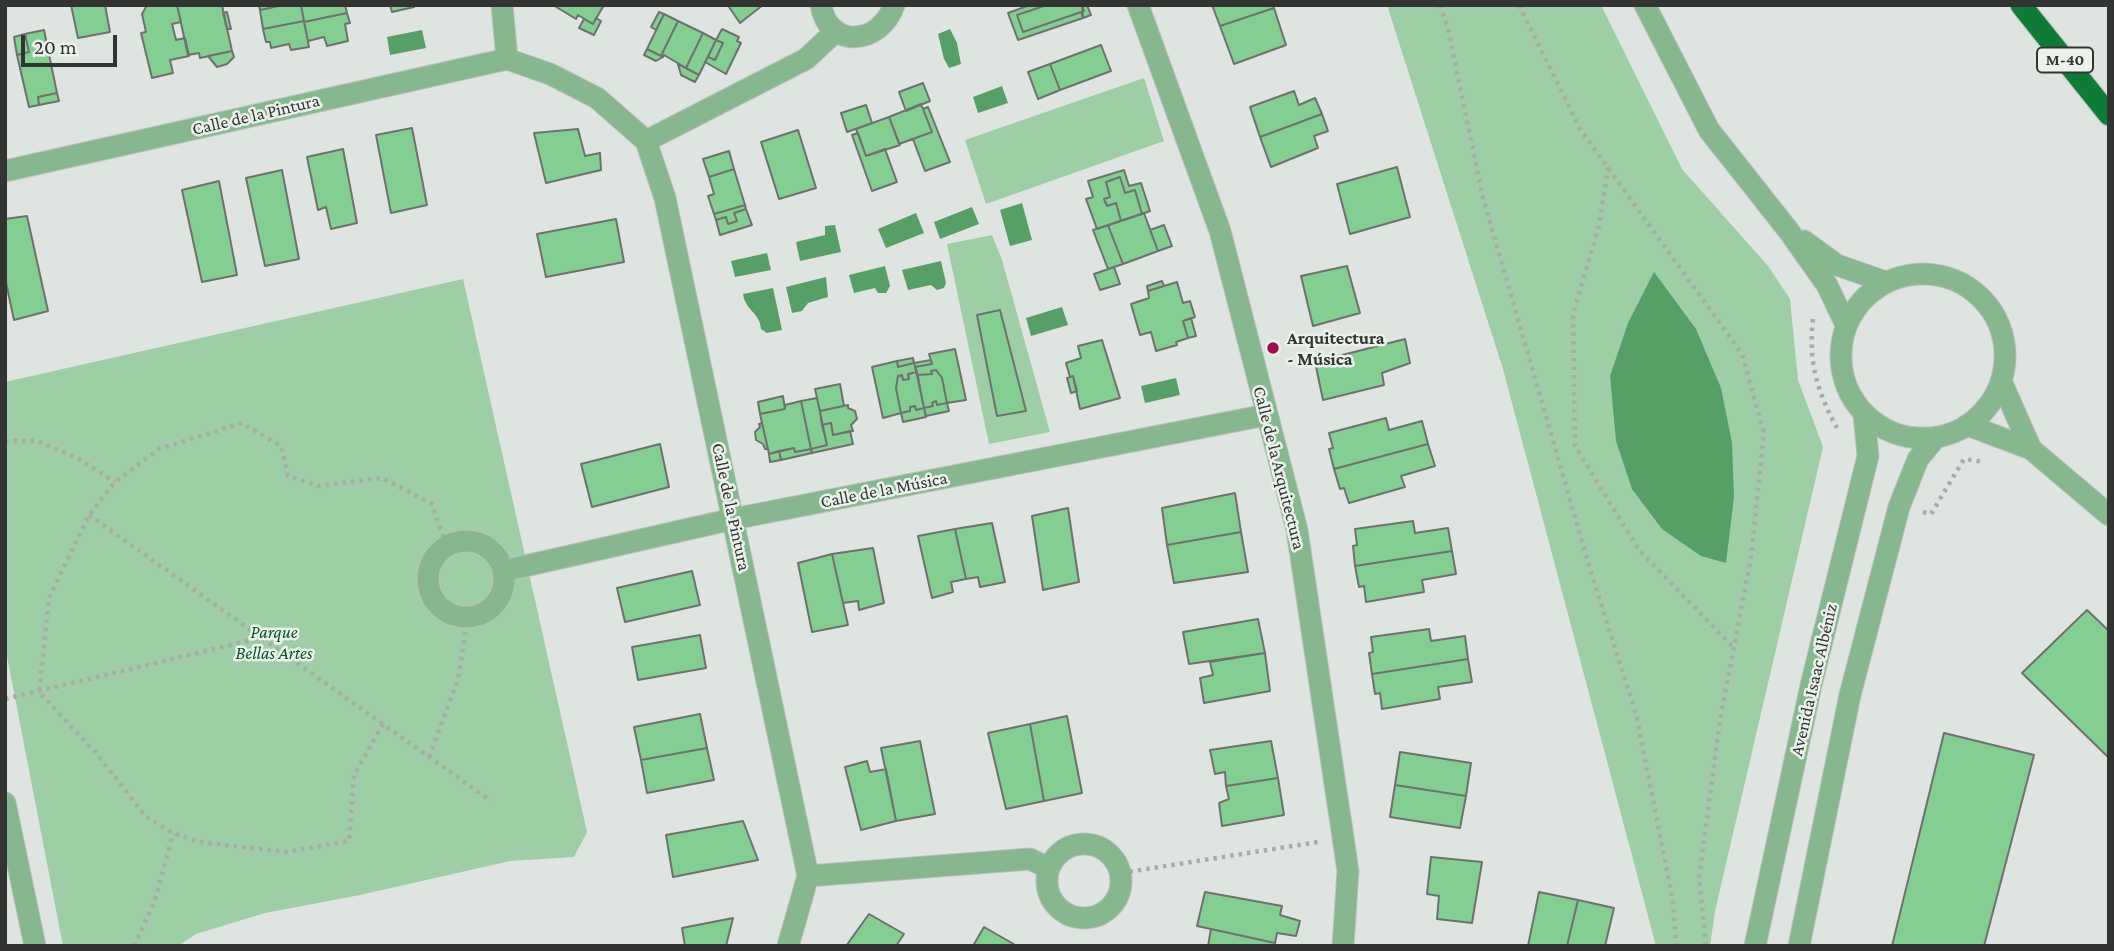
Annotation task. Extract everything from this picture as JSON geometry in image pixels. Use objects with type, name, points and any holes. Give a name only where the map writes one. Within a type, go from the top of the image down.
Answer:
[{"type":"highway","name":"M-40","points":[[2021,5],[2109,115]]},
{"type":"street","points":[[502,5],[508,59],[550,74],[597,98],[646,141],[806,59],[836,31]]},
{"type":"street","points":[[821,5],[827,22],[836,31],[860,37],[881,28],[889,19],[894,5]]},
{"type":"street","name":"Calle de la Arquitectura","points":[[1138,5],[1220,231],[1297,530],[1348,871],[1343,946]]},
{"type":"street","points":[[1645,5],[1709,130],[1788,230],[1827,285],[1846,325]]},
{"type":"street","name":"Calle de la Pintura","points":[[5,171],[508,59]]},
{"type":"street","name":"Calle de la Pintura","points":[[646,141],[665,198],[808,876],[788,946]]},
{"type":"street","points":[[1788,230],[1837,265],[1886,282]]},
{"type":"street","points":[[1909,274],[1933,274],[1956,280],[1976,293],[1992,311],[2002,333],[2005,357],[2001,381],[1988,406],[1966,425],[1936,437],[1910,438],[1885,430],[1864,415],[1846,388],[1840,357],[1846,325],[1856,308],[1870,293],[1886,282],[1909,274]]},
{"type":"street","points":[[2001,381],[2031,449]]},
{"type":"street","name":"Calle de la Música","points":[[503,571],[733,519],[1266,415]]},
{"type":"street","name":"Avenida Isaac Albéniz","points":[[1755,946],[1812,681],[1868,456],[1864,415]]},
{"type":"street","points":[[1966,425],[2031,449],[2109,515]]},
{"type":"street","points":[[1799,946],[1850,695],[1899,508],[1917,459],[1936,437]]},
{"type":"street","points":[[461,541],[475,542],[487,548],[498,558],[503,571],[499,596],[491,606],[468,616],[455,615],[444,610],[429,589],[428,577],[437,554],[447,546],[461,541]]},
{"type":"street","points":[[5,803],[35,946]]},
{"type":"street","points":[[1079,843],[1093,844],[1105,850],[1115,860],[1121,873],[1121,888],[1116,901],[1098,916],[1074,917],[1063,912],[1054,904],[1048,893],[1048,868],[1065,848],[1079,843]]},
{"type":"street","points":[[808,876],[1030,859],[1048,868]]},
{"type":"path","points":[[1440,5],[1448,29],[1483,198],[1590,569],[1636,714],[1672,901],[1676,946]]},
{"type":"path","points":[[1519,5],[1580,129],[1742,354],[1764,433],[1751,557],[1720,720],[1699,878],[1706,946]]},
{"type":"path","points":[[1608,167],[1599,226],[1573,314],[1575,446],[1639,550],[1734,648]]},
{"type":"path","points":[[383,724],[354,775],[349,841],[287,852],[199,842],[173,833],[146,817],[97,754],[39,692],[49,598],[89,515],[115,482],[159,450],[242,423],[281,446],[288,476],[319,486],[382,478],[431,503],[447,546]]},
{"type":"path","points":[[5,441],[37,441],[79,458],[115,482]]},
{"type":"path","points":[[89,515],[491,801]]},
{"type":"path","points":[[429,757],[458,679],[468,616]]},
{"type":"path","points":[[5,699],[261,638]]},
{"type":"path","points":[[134,946],[155,900],[173,833]]},
{"type":"path","points":[[1121,873],[1343,838]]},
{"type":"green space","points":[[1387,5],[1601,5],[1682,169],[1768,266],[1790,299],[1798,380],[1823,447],[1715,911],[1710,946],[1656,946],[1503,369]]},
{"type":"green space","points":[[1144,78],[1164,141],[986,204],[965,140]]},
{"type":"green space","points":[[992,235],[1002,260],[1050,432],[989,444],[947,244]]},
{"type":"green space","name":"Parque Bellas Artes","points":[[463,279],[587,832],[574,857],[510,861],[360,895],[265,913],[196,934],[178,946],[63,946],[5,646],[5,382]]},
{"type":"shaded area","points":[[950,29],[957,43],[961,64],[949,68],[938,34]]},
{"type":"shaded area","points":[[422,30],[426,48],[390,55],[387,37]]},
{"type":"shaded area","points":[[1002,86],[1008,103],[978,113],[973,97]]},
{"type":"shaded area","points":[[1022,203],[1032,240],[1010,246],[1000,210]]},
{"type":"shaded area","points":[[972,207],[979,224],[940,239],[934,222]]},
{"type":"shaded area","points":[[916,213],[924,233],[886,248],[878,229]]},
{"type":"shaded area","points":[[835,225],[841,252],[800,261],[796,242],[825,235],[825,226]]},
{"type":"shaded area","points":[[767,253],[771,270],[735,277],[731,261]]},
{"type":"shaded area","points":[[941,261],[946,283],[944,288],[937,290],[931,285],[908,290],[902,270]]},
{"type":"shaded area","points":[[885,266],[890,286],[886,293],[878,293],[875,288],[854,293],[849,275]]},
{"type":"shaded area","points":[[1654,272],[1696,329],[1721,388],[1732,443],[1734,497],[1726,563],[1701,556],[1662,529],[1632,489],[1616,441],[1610,376],[1628,323]]},
{"type":"shaded area","points":[[826,277],[828,297],[808,303],[802,311],[792,313],[786,287]]},
{"type":"shaded area","points":[[773,288],[782,330],[767,333],[761,329],[743,294]]},
{"type":"shaded area","points":[[1062,307],[1068,325],[1031,336],[1026,318]]},
{"type":"shaded area","points":[[1176,378],[1180,395],[1145,403],[1141,386]]},
{"type":"building","points":[[71,5],[105,5],[110,32],[78,38]]},
{"type":"building","points":[[147,5],[177,5],[181,22],[172,24],[176,40],[185,38],[189,56],[170,60],[173,73],[152,78],[141,33],[146,32],[142,14]]},
{"type":"building","points":[[177,5],[222,5],[232,51],[200,58],[199,53],[188,55]]},
{"type":"building","points":[[259,5],[283,5],[260,10]]},
{"type":"building","points":[[283,5],[301,5],[304,21],[263,29],[260,10]]},
{"type":"building","points":[[301,5],[345,5],[347,13],[304,22]]},
{"type":"building","points":[[390,5],[414,5],[414,7],[392,12]]},
{"type":"building","points":[[553,5],[604,5],[593,24],[578,15],[576,19]]},
{"type":"building","points":[[763,5],[740,23],[729,7]]},
{"type":"building","points":[[1030,5],[1047,5],[1017,15],[1023,32],[1081,12],[1083,18],[1018,40],[1008,13]]},
{"type":"building","points":[[1047,5],[1082,5],[1084,11],[1023,32],[1017,15]]},
{"type":"building","points":[[1082,5],[1087,5],[1091,15],[1083,18]]},
{"type":"building","points":[[1212,5],[1273,5],[1274,8],[1220,26]]},
{"type":"building","points":[[1274,8],[1286,45],[1234,64],[1220,26]]},
{"type":"building","points":[[227,12],[231,29],[227,29],[223,13]]},
{"type":"building","points":[[659,12],[664,14],[656,30],[651,27]]},
{"type":"building","points":[[347,13],[350,23],[345,24],[348,41],[327,46],[324,37],[308,41],[304,22]]},
{"type":"building","points":[[664,14],[678,21],[661,56],[647,49]]},
{"type":"building","points":[[596,18],[601,21],[594,35],[579,28],[584,19],[593,24]]},
{"type":"building","points":[[304,21],[309,47],[291,50],[289,44],[271,48],[270,42],[266,42],[263,29]]},
{"type":"building","points":[[678,21],[703,33],[686,68],[664,55],[661,56]]},
{"type":"building","points":[[722,29],[739,37],[737,41],[741,43],[726,74],[705,62],[708,57],[715,60],[723,43],[716,40]]},
{"type":"building","points":[[44,30],[57,93],[38,97],[39,105],[29,107],[17,55],[29,52],[25,34]]},
{"type":"building","points":[[703,33],[716,40],[699,75],[686,68]]},
{"type":"building","points":[[25,34],[29,52],[17,55],[14,37]]},
{"type":"building","points":[[716,40],[723,43],[715,60],[708,57]]},
{"type":"building","points":[[1101,45],[1111,71],[1060,90],[1050,64]]},
{"type":"building","points":[[647,49],[663,57],[656,61],[644,55]]},
{"type":"building","points":[[232,51],[234,57],[227,64],[217,67],[208,56]]},
{"type":"building","points":[[678,64],[699,75],[695,82],[681,75]]},
{"type":"building","points":[[1050,64],[1060,90],[1038,99],[1028,72]]},
{"type":"building","points":[[923,83],[930,101],[906,111],[899,92]]},
{"type":"building","points":[[1294,91],[1299,105],[1315,98],[1322,114],[1260,137],[1250,107]]},
{"type":"building","points":[[57,93],[59,101],[39,105],[38,97]]},
{"type":"building","points":[[921,104],[932,132],[899,144],[889,117]]},
{"type":"building","points":[[866,105],[872,123],[847,132],[841,113]]},
{"type":"building","points":[[928,107],[950,162],[925,171],[913,139],[932,132],[923,109]]},
{"type":"building","points":[[1322,114],[1328,131],[1314,136],[1318,148],[1271,167],[1260,137]]},
{"type":"building","points":[[889,117],[900,145],[866,156],[856,129]]},
{"type":"building","points":[[412,128],[427,205],[391,213],[376,135]]},
{"type":"building","points":[[578,129],[585,156],[600,153],[601,170],[546,183],[534,133]]},
{"type":"building","points":[[798,130],[816,188],[779,199],[761,142]]},
{"type":"building","points":[[858,133],[866,156],[885,149],[897,182],[872,191],[852,135]]},
{"type":"building","points":[[343,149],[357,223],[331,229],[326,207],[318,210],[307,157]]},
{"type":"building","points":[[729,151],[734,169],[709,177],[703,159]]},
{"type":"building","points":[[1397,167],[1410,217],[1350,234],[1337,184]]},
{"type":"building","points":[[734,169],[745,205],[714,214],[708,196],[714,194],[709,177]]},
{"type":"building","points":[[282,170],[299,259],[265,266],[246,178]]},
{"type":"building","points":[[1124,170],[1129,186],[1141,183],[1150,211],[1142,214],[1135,190],[1125,193],[1120,177],[1106,182],[1110,197],[1104,199],[1107,206],[1116,203],[1121,221],[1097,229],[1086,199],[1093,197],[1088,181]]},
{"type":"building","points":[[1120,177],[1125,193],[1135,190],[1142,214],[1121,221],[1116,203],[1107,206],[1104,199],[1110,197],[1106,182]]},
{"type":"building","points":[[219,181],[237,275],[202,282],[182,190]]},
{"type":"building","points":[[745,205],[746,209],[734,213],[737,221],[728,224],[726,217],[716,220],[714,214]]},
{"type":"building","points":[[746,209],[752,225],[720,235],[716,220],[726,217],[728,224],[737,221],[734,213]]},
{"type":"building","points":[[1144,213],[1158,251],[1123,264],[1108,225]]},
{"type":"building","points":[[27,216],[48,311],[14,320],[5,278],[5,219]]},
{"type":"building","points":[[616,219],[624,262],[546,277],[537,234]]},
{"type":"building","points":[[1108,225],[1123,264],[1108,269],[1093,230]]},
{"type":"building","points":[[1164,225],[1172,246],[1158,251],[1150,230]]},
{"type":"building","points":[[1347,266],[1360,313],[1313,326],[1301,276]]},
{"type":"building","points":[[1114,267],[1120,284],[1100,290],[1094,274]]},
{"type":"building","points":[[1162,281],[1164,286],[1148,291],[1147,286]]},
{"type":"building","points":[[1177,282],[1183,303],[1190,301],[1195,317],[1183,321],[1188,338],[1176,342],[1177,345],[1156,351],[1151,332],[1140,335],[1131,304],[1149,298],[1148,291]]},
{"type":"building","points":[[1000,310],[1026,411],[997,416],[977,315]]},
{"type":"building","points":[[1191,318],[1196,336],[1188,338],[1183,321]]},
{"type":"building","points":[[1405,339],[1410,363],[1382,373],[1384,385],[1323,400],[1315,362]]},
{"type":"building","points":[[1102,340],[1120,398],[1080,409],[1073,376],[1070,377],[1066,363],[1081,358],[1078,346]]},
{"type":"building","points":[[955,349],[966,400],[947,403],[942,378],[936,370],[931,371],[932,374],[917,375],[915,367],[932,364],[929,354]]},
{"type":"building","points":[[913,358],[914,363],[898,367],[897,361]]},
{"type":"building","points":[[931,360],[932,364],[915,367],[914,363]]},
{"type":"building","points":[[897,361],[898,367],[914,363],[917,372],[908,374],[909,379],[903,380],[902,375],[898,376],[896,388],[901,413],[883,418],[872,367]]},
{"type":"building","points":[[936,370],[942,378],[947,403],[937,405],[936,401],[932,403],[933,406],[924,408],[917,375],[932,374],[931,371]]},
{"type":"building","points":[[917,372],[924,408],[916,410],[915,406],[910,407],[910,411],[901,413],[896,388],[898,376],[902,375],[903,380],[909,379],[908,374]]},
{"type":"building","points":[[1073,376],[1077,391],[1071,393],[1067,378]]},
{"type":"building","points":[[840,384],[844,406],[820,411],[815,389]]},
{"type":"building","points":[[783,396],[785,409],[760,414],[758,402]]},
{"type":"building","points":[[817,398],[827,445],[811,449],[801,401]]},
{"type":"building","points":[[801,401],[811,449],[795,452],[794,448],[769,454],[760,414],[785,409],[785,405]]},
{"type":"building","points":[[936,401],[937,405],[947,403],[949,411],[926,416],[924,408],[933,406],[932,403]]},
{"type":"building","points":[[848,405],[848,408],[855,411],[857,419],[851,425],[853,431],[833,435],[831,423],[822,425],[820,411]]},
{"type":"building","points":[[915,406],[916,410],[924,408],[926,417],[903,422],[901,413],[910,411],[910,407]]},
{"type":"building","points":[[1386,418],[1389,430],[1422,421],[1428,444],[1334,469],[1329,449],[1333,448],[1329,433]]},
{"type":"building","points":[[762,423],[768,449],[756,440],[755,432]]},
{"type":"building","points":[[831,423],[833,435],[850,431],[853,444],[812,453],[811,449],[827,445],[822,425]]},
{"type":"building","points":[[660,444],[669,487],[592,507],[581,464]]},
{"type":"building","points":[[1428,444],[1435,466],[1401,476],[1405,487],[1349,503],[1344,488],[1340,489],[1334,469]]},
{"type":"building","points":[[794,448],[795,452],[811,449],[812,453],[781,460],[779,451]]},
{"type":"building","points":[[779,451],[781,460],[770,462],[769,454]]},
{"type":"building","points":[[1235,493],[1241,532],[1167,545],[1162,508]]},
{"type":"building","points":[[1068,508],[1079,582],[1043,590],[1032,516]]},
{"type":"building","points":[[1413,521],[1415,533],[1448,528],[1452,551],[1355,566],[1355,529]]},
{"type":"building","points":[[992,523],[1005,582],[980,587],[978,577],[966,579],[955,529]]},
{"type":"building","points":[[955,529],[966,579],[951,582],[953,592],[932,598],[918,536]]},
{"type":"building","points":[[1241,532],[1248,572],[1174,583],[1167,545]]},
{"type":"building","points":[[873,548],[884,603],[859,610],[858,601],[843,603],[832,554]]},
{"type":"building","points":[[1452,551],[1456,574],[1422,580],[1424,592],[1366,602],[1364,586],[1359,587],[1355,566]]},
{"type":"building","points":[[832,554],[848,625],[812,632],[798,563]]},
{"type":"building","points":[[692,571],[700,605],[625,622],[617,588]]},
{"type":"building","points":[[2087,610],[2109,631],[2109,758],[2022,673]]},
{"type":"building","points":[[1258,619],[1265,653],[1189,664],[1183,632]]},
{"type":"building","points":[[1429,629],[1431,641],[1465,636],[1468,659],[1372,674],[1369,653],[1373,652],[1371,637]]},
{"type":"building","points":[[700,635],[706,668],[638,680],[632,647]]},
{"type":"building","points":[[1265,653],[1270,691],[1204,703],[1200,678],[1213,675],[1210,662]]},
{"type":"building","points":[[1468,659],[1472,682],[1438,687],[1440,699],[1382,709],[1380,693],[1375,694],[1372,674]]},
{"type":"building","points":[[700,714],[707,748],[641,760],[634,727]]},
{"type":"building","points":[[1067,716],[1082,793],[1044,801],[1030,724]]},
{"type":"building","points":[[1030,724],[1044,801],[1006,809],[988,733]]},
{"type":"building","points":[[1944,733],[2034,755],[1984,946],[1892,946]]},
{"type":"building","points":[[920,741],[935,814],[896,821],[881,748]]},
{"type":"building","points":[[1271,741],[1278,778],[1226,786],[1225,772],[1215,774],[1210,750]]},
{"type":"building","points":[[707,748],[714,780],[647,793],[641,760]]},
{"type":"building","points":[[1400,752],[1471,763],[1466,796],[1395,785]]},
{"type":"building","points":[[867,761],[870,772],[886,769],[896,821],[861,830],[845,767]]},
{"type":"building","points":[[1278,778],[1284,815],[1222,826],[1219,803],[1229,799],[1226,786]]},
{"type":"building","points":[[1395,785],[1466,796],[1460,828],[1390,817]]},
{"type":"building","points":[[743,821],[758,860],[673,877],[666,835]]},
{"type":"building","points":[[1431,857],[1482,862],[1472,923],[1437,919],[1439,896],[1427,894]]},
{"type":"building","points":[[1205,892],[1282,906],[1280,915],[1300,921],[1296,936],[1277,933],[1275,943],[1197,926]]},
{"type":"building","points":[[1539,892],[1578,900],[1567,946],[1528,946]]},
{"type":"building","points":[[1578,900],[1614,908],[1605,946],[1567,946]]},
{"type":"building","points":[[869,914],[904,934],[896,946],[846,946]]},
{"type":"building","points":[[733,918],[726,946],[685,946],[682,928]]},
{"type":"building","points":[[984,927],[1017,946],[973,946]]},
{"type":"building","points":[[1211,929],[1275,943],[1275,946],[1208,946]]},
{"type":"place","name":"Arquitectura - Música","points":[[1273,348]]}]
